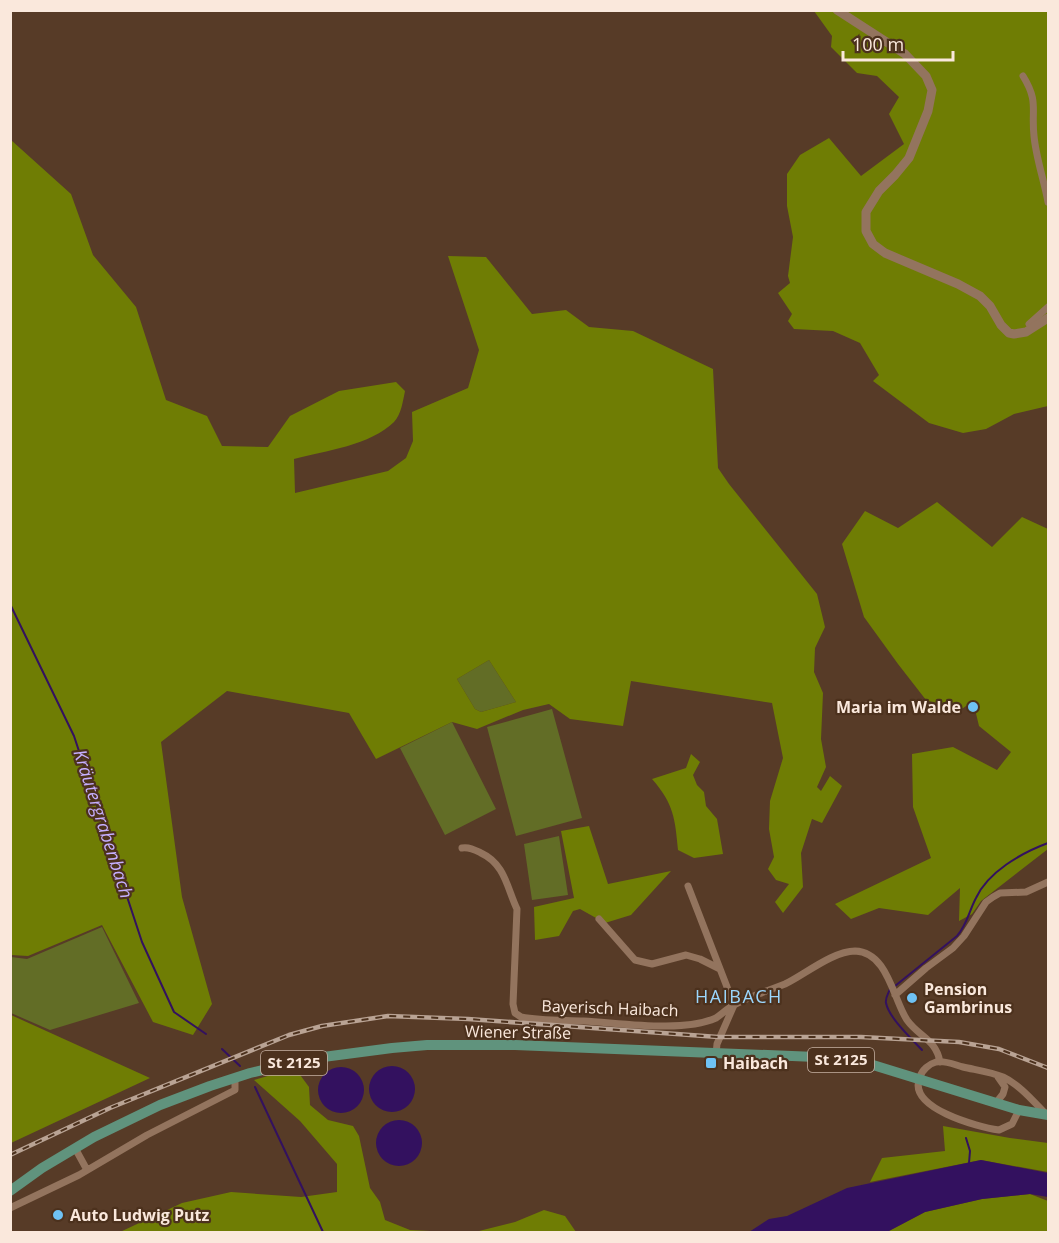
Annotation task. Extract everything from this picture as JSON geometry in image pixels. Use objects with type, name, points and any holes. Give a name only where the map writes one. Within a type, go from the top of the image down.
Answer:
[{"type":"main road","points":[[837,10],[905,54],[926,76],[932,90],[928,111],[909,158],[896,175],[879,190],[866,212],[866,231],[873,244],[885,253],[973,292],[990,306],[1001,326],[1009,333],[1020,334],[1048,318]]},
{"type":"main road","name":"Wiener Straße","points":[[12,1190],[75,1148],[160,1105],[235,1078],[311,1059],[427,1045],[515,1045],[834,1059],[873,1065],[1019,1110],[1048,1115]]},
{"type":"street","points":[[1023,76],[1033,95],[1035,105],[1034,135],[1048,202]]},
{"type":"street","points":[[1032,328],[1029,324],[1048,307]]},
{"type":"street","name":"Bayerisch Haibach","points":[[462,848],[469,847],[487,856],[499,866],[517,909],[513,1004],[518,1016],[536,1019],[683,1025],[701,1023],[839,955],[855,951],[872,958],[885,971],[906,1019],[915,1030],[934,1044],[940,1062]]},
{"type":"street","points":[[894,993],[953,948],[993,897],[1000,893],[1026,892],[1048,882]]},
{"type":"street","points":[[688,886],[734,1005],[717,1044],[716,1054]]},
{"type":"street","points":[[600,918],[635,960],[652,963],[686,955],[718,968]]},
{"type":"street","points":[[1019,1110],[1012,1124],[999,1130],[953,1118],[935,1108],[924,1098],[918,1083],[926,1068],[940,1062],[997,1075],[1019,1088],[1048,1115]]},
{"type":"street","points":[[996,1103],[1005,1087],[997,1075]]},
{"type":"street","points":[[10,1208],[44,1193],[147,1135],[235,1090],[235,1078]]},
{"type":"street","points":[[75,1148],[87,1170]]},
{"type":"street","points":[[12,1190],[22,1202]]},
{"type":"green space","points":[[814,11],[1048,11],[1048,406],[1014,414],[986,429],[963,433],[929,423],[873,381],[879,375],[860,343],[833,331],[794,329],[788,321],[792,314],[778,293],[790,283],[788,276],[793,237],[787,206],[787,174],[800,155],[829,138],[861,176],[904,144],[889,114],[899,97],[877,76],[857,73],[831,47],[832,36]]},
{"type":"green space","points":[[11,140],[71,194],[93,255],[136,307],[166,400],[207,416],[222,446],[268,447],[290,416],[339,391],[396,382],[405,391],[398,416],[384,430],[360,442],[294,459],[295,493],[388,471],[406,458],[413,441],[412,412],[468,388],[479,350],[448,256],[486,257],[532,314],[566,310],[589,327],[633,331],[713,369],[718,468],[817,594],[825,627],[815,648],[814,672],[823,693],[821,739],[826,767],[817,787],[821,791],[830,776],[842,786],[822,823],[812,819],[801,853],[803,887],[783,913],[775,902],[789,884],[776,880],[768,869],[774,857],[769,829],[770,801],[783,758],[772,703],[631,681],[623,726],[570,719],[549,704],[523,710],[477,729],[452,722],[376,759],[349,713],[227,691],[161,742],[182,897],[212,1004],[193,1035],[153,1022],[102,925],[28,956],[11,955]],"holes":[[[489,660],[516,702],[481,712],[475,709],[457,679]]]},
{"type":"green space","points":[[937,502],[992,547],[1022,517],[1048,529],[1048,849],[981,901],[972,914],[959,921],[960,888],[928,915],[879,908],[851,919],[835,904],[931,858],[913,807],[912,754],[953,747],[997,770],[1011,752],[979,726],[973,701],[959,711],[926,700],[864,617],[842,544],[865,511],[898,528]]},
{"type":"green space","points":[[489,660],[516,702],[481,712],[475,709],[457,679]]},
{"type":"green space","points":[[552,709],[582,818],[516,836],[487,727]]},
{"type":"green space","points":[[452,722],[496,809],[445,835],[400,748]]},
{"type":"green space","points":[[691,754],[700,762],[693,775],[697,785],[704,792],[706,806],[717,819],[723,854],[694,858],[678,850],[672,812],[665,796],[652,779],[686,768]]},
{"type":"green space","points":[[589,826],[608,884],[671,871],[631,915],[605,923],[580,909],[573,911],[559,936],[535,940],[534,907],[574,898],[561,831]]},
{"type":"green space","points":[[559,836],[568,895],[532,900],[524,844]]},
{"type":"green space","points":[[102,927],[139,1003],[50,1030],[11,1013],[11,957],[27,959]]},
{"type":"green space","points":[[11,1015],[150,1078],[11,1143]]},
{"type":"green space","points":[[295,1068],[309,1087],[310,1105],[328,1120],[353,1126],[359,1136],[370,1188],[380,1202],[385,1220],[410,1230],[449,1232],[120,1232],[182,1203],[231,1192],[301,1197],[337,1192],[337,1164],[300,1121],[254,1080]]},
{"type":"green space","points":[[943,1126],[1048,1143],[1048,1172],[981,1160],[870,1182],[882,1158],[945,1151]]},
{"type":"green space","points":[[1030,1194],[1048,1201],[1048,1232],[887,1232],[925,1212],[982,1199]]},
{"type":"green space","points":[[544,1210],[565,1216],[576,1232],[475,1232],[515,1222]]},
{"type":"shaded area","points":[[392,1066],[408,1073],[415,1089],[408,1105],[392,1112],[376,1105],[369,1089],[376,1073]]},
{"type":"shaded area","points":[[341,1067],[357,1074],[364,1090],[357,1106],[341,1113],[325,1106],[318,1090],[325,1074]]},
{"type":"shaded area","points":[[399,1120],[415,1127],[422,1143],[415,1159],[399,1166],[383,1159],[376,1143],[383,1127]]},
{"type":"shaded area","points":[[981,1160],[1048,1173],[1048,1197],[1030,1194],[982,1199],[925,1212],[887,1232],[749,1232],[769,1219],[787,1216],[847,1188]]},
{"type":"waterway","name":"Kräutergrabenbach","points":[[10,604],[74,736],[142,942],[174,1012],[206,1034]]},
{"type":"waterway","name":"Haibach","points":[[895,986],[957,936],[981,889],[997,872],[1027,852],[1048,843]]},
{"type":"waterway","name":"Haibach","points":[[890,989],[886,1003],[891,1015],[922,1050]]},
{"type":"waterway","name":"Kräutergrabenbach","points":[[222,1049],[240,1066]]},
{"type":"waterway","name":"Kräutergrabenbach","points":[[255,1087],[323,1232]]},
{"type":"waterway","name":"Haibach","points":[[966,1138],[970,1151],[969,1163]]},
{"type":"railway","points":[[10,1155],[110,1108],[289,1035],[322,1026],[388,1016],[468,1019],[718,1037],[861,1037],[959,1042],[999,1049],[1048,1068]]},
{"type":"place","name":"Maria im Walde","points":[[973,707]]},
{"type":"place","name":"Pension Gambrinus","points":[[912,998]]},
{"type":"place","name":"Haibach","points":[[711,1063]]},
{"type":"place","name":"Auto Ludwig Putz","points":[[58,1215]]},
{"type":"district","name":"HAIBACH","points":[[739,997]]}]
